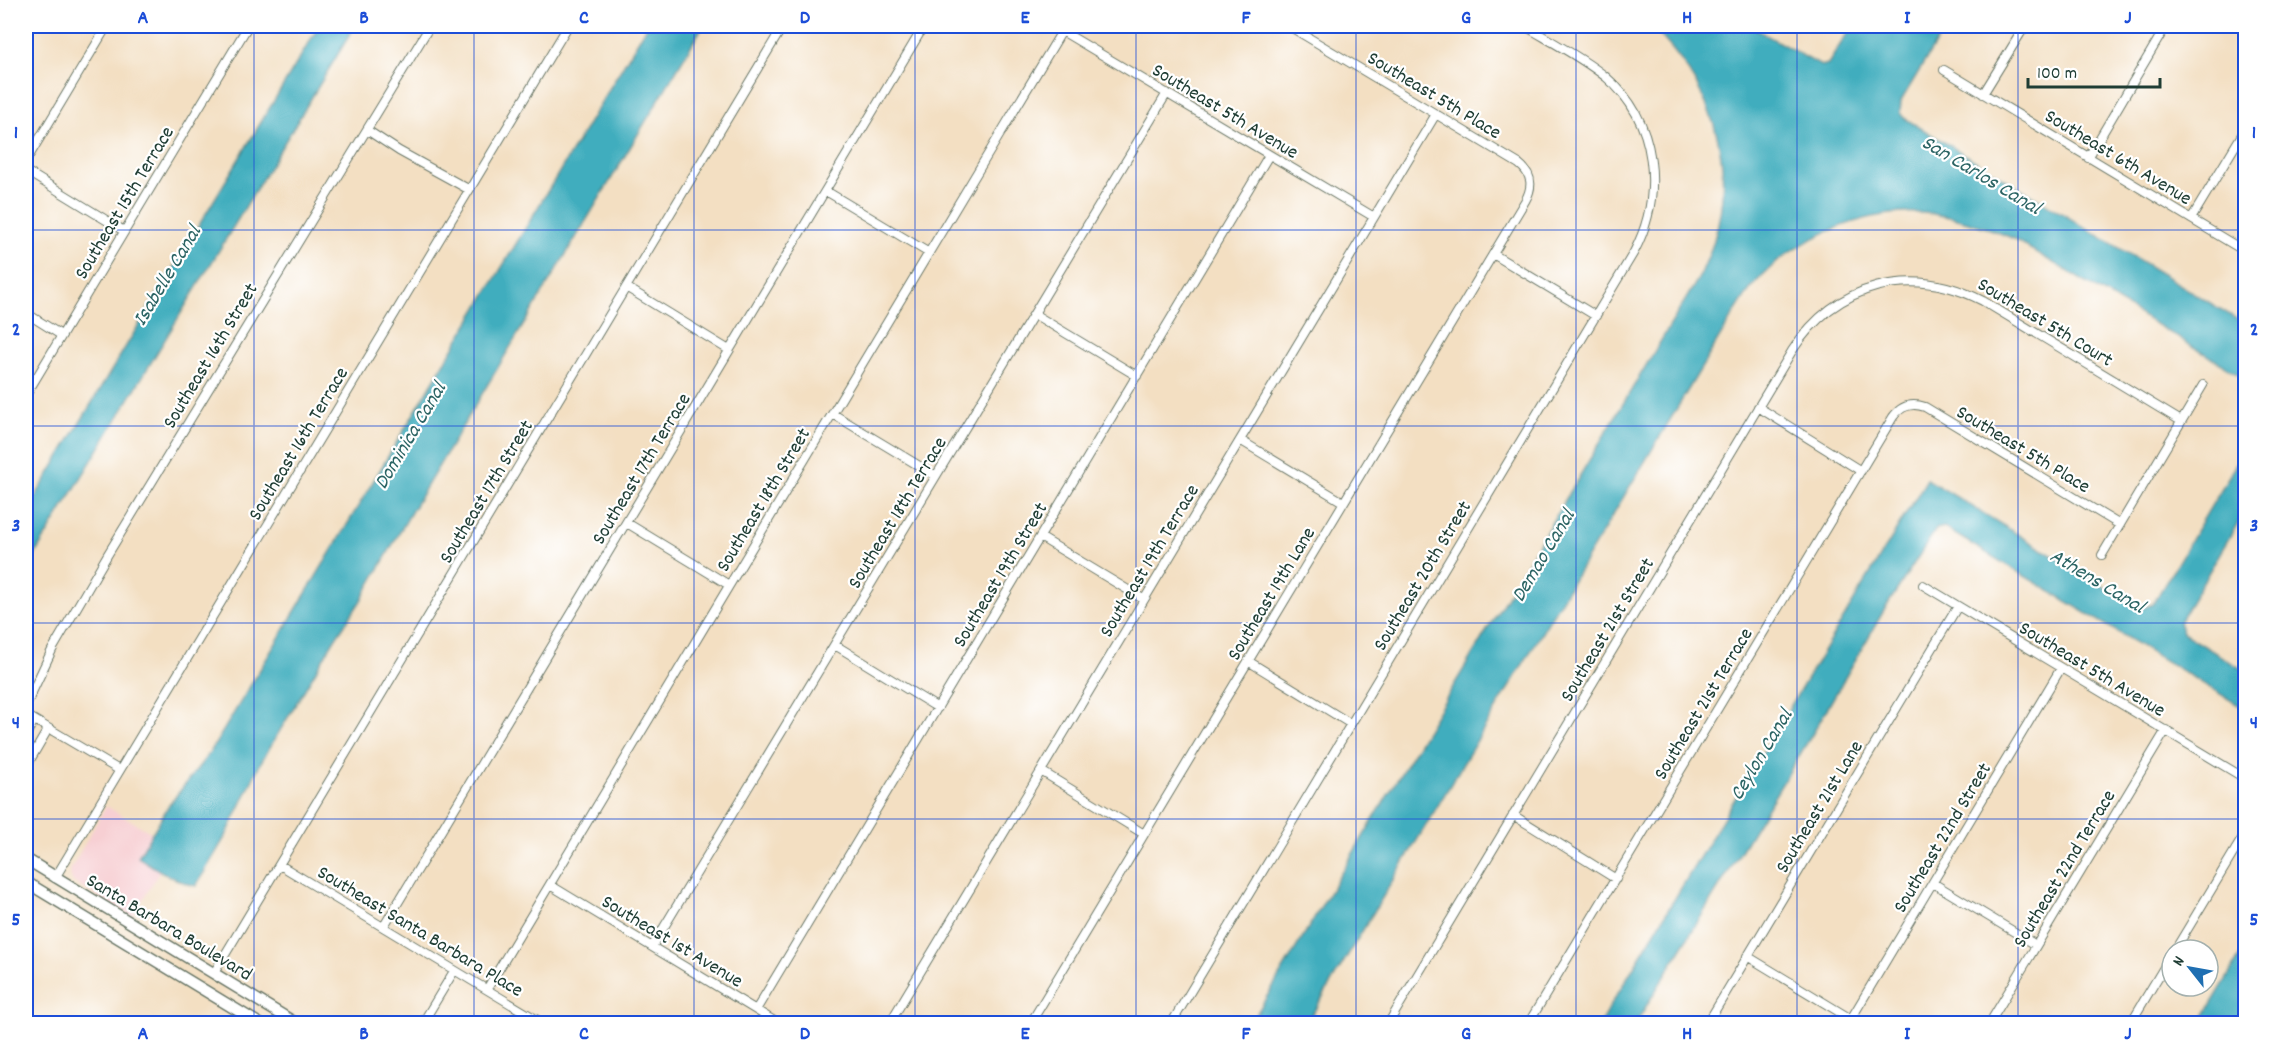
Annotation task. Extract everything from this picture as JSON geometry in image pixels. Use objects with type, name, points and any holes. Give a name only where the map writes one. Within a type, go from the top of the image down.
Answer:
[{"type":"main road","name":"Santa Barbara Boulevard","points":[[26,859],[297,1023]]},
{"type":"main road","name":"Santa Barbara Boulevard","points":[[26,882],[260,1023]]},
{"type":"street","points":[[26,161],[107,26]]},
{"type":"street","name":"Southeast 15th Terrace","points":[[26,395],[248,26]]},
{"type":"street","name":"Southeast 16th Street","points":[[26,705],[52,650],[108,554],[430,26]]},
{"type":"street","name":"Southeast 16th Terrace","points":[[55,878],[568,26]]},
{"type":"street","name":"Southeast 17th Street","points":[[214,974],[783,26]]},
{"type":"street","name":"Southeast 17th Terrace","points":[[384,926],[924,26]]},
{"type":"street","name":"Southeast 5th Place","points":[[1289,26],[1519,164],[1530,177]]},
{"type":"street","name":"Southeast 20th Street","points":[[1172,1023],[1634,252],[1648,219],[1653,175],[1643,130],[1630,106],[1606,77],[1525,26]]},
{"type":"street","points":[[1983,94],[2025,26]]},
{"type":"street","points":[[2088,158],[2166,26]]},
{"type":"street","name":"Southeast 5th Avenue","points":[[1064,28],[1167,93],[1374,217]]},
{"type":"street","name":"Southeast 18th Street","points":[[487,989],[1064,28]]},
{"type":"street","name":"Southeast 6th Avenue","points":[[1944,70],[2246,252]]},
{"type":"street","name":"Southeast 18th Terrace","points":[[652,947],[1167,93]]},
{"type":"street","name":"Southeast 19th Terrace","points":[[889,1023],[1436,114]]},
{"type":"street","points":[[2191,219],[2246,128]]},
{"type":"street","points":[[367,130],[399,151],[468,189]]},
{"type":"street","name":"Southeast 19th Street","points":[[756,1010],[1269,155]]},
{"type":"street","points":[[26,171],[124,231]]},
{"type":"street","name":"Southeast 19th Lane","points":[[1030,1023],[1528,196],[1531,188],[1530,177]]},
{"type":"street","points":[[825,191],[929,254]]},
{"type":"street","points":[[1493,254],[1596,316]]},
{"type":"street","name":"Southeast 5th Court","points":[[1883,285],[1911,282],[1933,283],[1970,294],[2181,421]]},
{"type":"street","name":"Southeast 21st Street","points":[[1388,1023],[1800,338],[1820,316],[1845,299],[1883,285]]},
{"type":"street","points":[[626,287],[729,350]]},
{"type":"street","points":[[26,313],[62,335]]},
{"type":"street","points":[[1034,314],[1137,376]]},
{"type":"street","points":[[2102,555],[2203,385]]},
{"type":"street","name":"Southeast 5th Place","points":[[1910,405],[1925,407],[2120,525]]},
{"type":"street","name":"Southeast 21st Terrace","points":[[1528,1023],[1896,412],[1910,405]]},
{"type":"street","points":[[1758,407],[1861,471]]},
{"type":"street","points":[[833,414],[936,476]]},
{"type":"street","points":[[1240,440],[1343,502]]},
{"type":"street","points":[[627,523],[729,585]]},
{"type":"street","points":[[1040,537],[1143,599]]},
{"type":"street","name":"Southeast 5th Avenue","points":[[1923,585],[2246,779]]},
{"type":"street","name":"Southeast 21st Lane","points":[[1707,1023],[1958,606]]},
{"type":"street","points":[[835,645],[938,708]]},
{"type":"street","points":[[1248,661],[1351,724]]},
{"type":"street","name":"Southeast 22nd Street","points":[[1850,1021],[2061,668]]},
{"type":"street","points":[[26,715],[118,770]]},
{"type":"street","points":[[26,735],[34,720]]},
{"type":"street","points":[[26,767],[48,729]]},
{"type":"street","name":"Southeast 22nd Terrace","points":[[1989,1023],[2166,730]]},
{"type":"street","points":[[1041,771],[1144,834]]},
{"type":"street","points":[[1513,815],[1616,879]]},
{"type":"street","points":[[2182,938],[2246,832]]},
{"type":"street","name":"Southeast Santa Barbara Place","points":[[280,865],[544,1023]]},
{"type":"street","points":[[1933,883],[2036,945]]},
{"type":"street","name":"Southeast 1st Avenue","points":[[550,885],[779,1023]]},
{"type":"street","points":[[1747,956],[1850,1021]]},
{"type":"street","points":[[422,1023],[454,970]]},
{"type":"street","points":[[2130,1023],[2160,974]]},
{"type":"shaded area","points":[[106,806],[152,833],[138,857],[160,871],[132,917],[73,882],[69,872]]},
{"type":"water","points":[[319,26],[355,26],[26,569],[26,512]]},
{"type":"water","name":"Dominica Canal","points":[[647,26],[703,26],[413,509],[360,602],[261,762],[227,834],[196,886],[159,870],[138,857],[169,805],[211,751]]},
{"type":"water","points":[[1651,26],[1750,26],[1821,66],[1828,64],[1852,26],[1946,26],[1901,101],[1900,113],[1904,118],[2245,324],[2245,378],[2012,238],[1963,220],[1933,214],[1884,215],[1834,229],[1788,254],[1752,287],[1737,308],[1307,1023],[1251,1023],[1701,274],[1710,253],[1721,210],[1723,180],[1714,124],[1689,72],[1672,48]]},
{"type":"water","points":[[2245,449],[2245,511],[2179,622],[2183,633],[2245,671],[2245,709],[1944,527],[1936,529],[1883,612],[1813,733],[1636,1023],[1600,1023],[1927,479],[2114,593],[2143,608],[2153,604]]},
{"type":"water","points":[[2245,948],[2245,1012],[2239,1023],[2200,1023],[2215,998],[2220,998],[2220,990]]},
{"type":"water label","name":"San Carlos Canal","points":[[1982,174]]},
{"type":"water label","name":"Isabelle Canal","points":[[166,275]]},
{"type":"water label","name":"Demao Canal","points":[[1542,555]]},
{"type":"water label","name":"Athens Canal","points":[[2098,580]]},
{"type":"water label","name":"Ceylon Canal","points":[[1760,754]]}]
